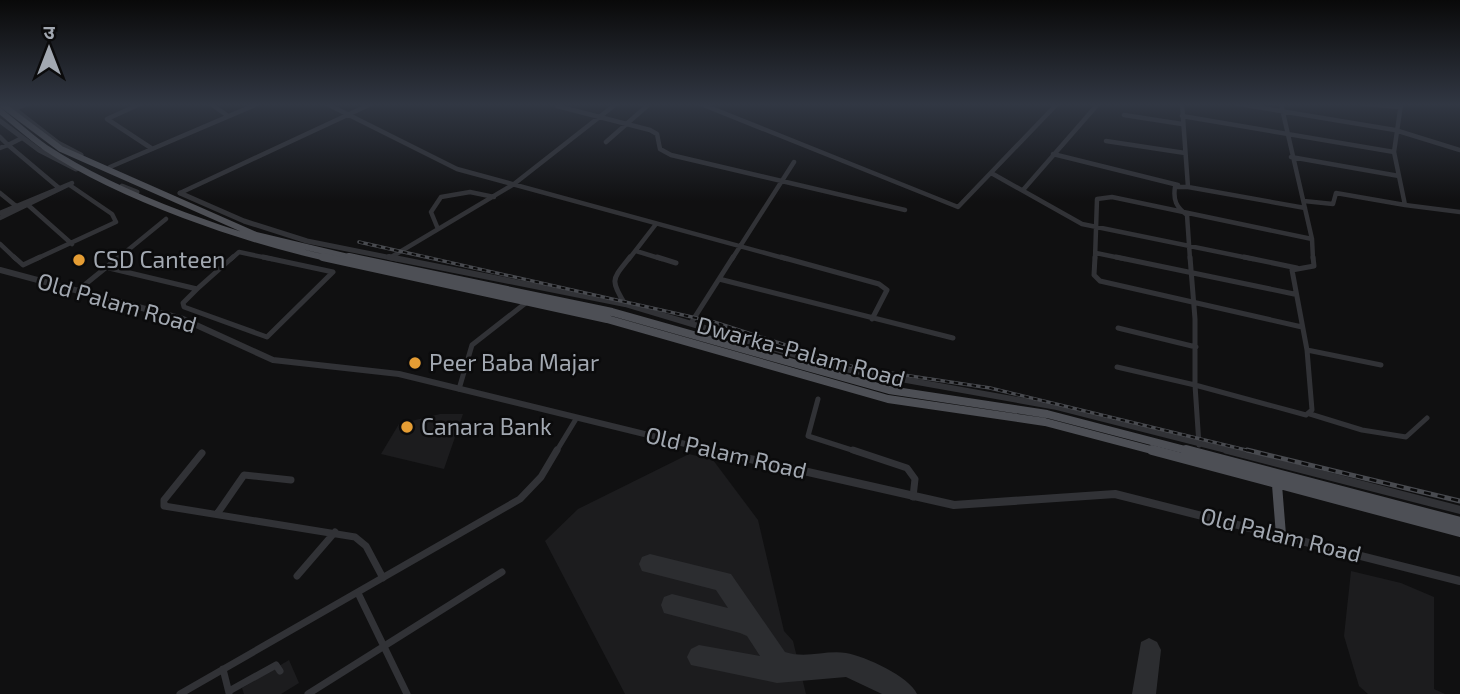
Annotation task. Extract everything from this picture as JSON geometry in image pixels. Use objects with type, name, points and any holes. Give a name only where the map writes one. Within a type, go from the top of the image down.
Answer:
[{"type":"main road","points":[[34,136],[54,153],[140,189]]},
{"type":"main road","name":"Dwarka-Palam Road","points":[[140,189],[250,239],[290,250],[530,300],[647,330],[877,396],[1045,422],[1460,532]]},
{"type":"main road","name":"Dwarka-Palam Road","points":[[140,189],[256,235],[295,246],[612,312],[889,390],[1047,414],[1460,522]]},
{"type":"main road","points":[[1277,485],[1281,535]]},
{"type":"street","points":[[49,136],[110,167],[140,189]]},
{"type":"street","points":[[133,136],[151,148]]},
{"type":"street","points":[[110,167],[179,136]]},
{"type":"street","points":[[180,193],[302,136]]},
{"type":"street","points":[[389,136],[440,163],[883,286],[887,290],[872,319]]},
{"type":"street","points":[[393,256],[494,197],[576,136]]},
{"type":"street","points":[[606,142],[612,136]]},
{"type":"street","points":[[655,136],[658,146],[664,152],[780,183],[905,210]]},
{"type":"street","points":[[781,136],[953,206],[961,205],[1027,136]]},
{"type":"street","points":[[1023,190],[1069,136]]},
{"type":"street","points":[[1183,136],[1188,187]]},
{"type":"street","points":[[1287,136],[1312,239],[1314,266],[1292,270],[1294,294],[1307,350],[1310,414]]},
{"type":"street","points":[[1301,136],[1394,152]]},
{"type":"street","points":[[1395,136],[1394,152],[1405,205]]},
{"type":"street","points":[[1416,136],[1460,150]]},
{"type":"street","points":[[0,138],[59,188]]},
{"type":"street","points":[[0,148],[22,138],[61,162],[140,189]]},
{"type":"street","points":[[1106,141],[1185,153]]},
{"type":"street","points":[[1053,154],[1118,173],[1304,205],[1329,205],[1334,202],[1336,193],[1460,212]]},
{"type":"street","points":[[1291,157],[1399,176]]},
{"type":"street","points":[[691,323],[794,162]]},
{"type":"street","points":[[993,173],[1071,219],[1095,227],[1301,268]]},
{"type":"street","points":[[0,216],[16,206],[69,183],[117,218],[116,222],[23,265],[0,244]]},
{"type":"street","points":[[1178,185],[1175,187],[1174,205],[1187,215],[1190,245],[1199,445]]},
{"type":"street","points":[[0,216],[71,186]]},
{"type":"street","points":[[438,229],[430,212],[441,197],[470,192],[494,197]]},
{"type":"street","points":[[0,193],[16,206]]},
{"type":"street","points":[[180,193],[275,232],[625,304],[839,368],[1057,407],[1199,445],[1393,490],[1460,510]]},
{"type":"street","points":[[1302,327],[1100,282],[1094,275],[1097,199],[1105,197],[1312,239]]},
{"type":"street","points":[[28,205],[72,244]]},
{"type":"street","points":[[77,291],[109,268],[166,219]]},
{"type":"street","points":[[625,304],[612,281],[656,224]]},
{"type":"street","points":[[636,251],[676,263]]},
{"type":"street","points":[[239,252],[333,272],[267,337],[184,307],[183,303],[197,289],[239,252]]},
{"type":"street","points":[[1096,253],[1294,294]]},
{"type":"street","points":[[109,268],[197,289]]},
{"type":"street","name":"Old Palam Road","points":[[0,270],[183,319],[273,360],[399,374],[576,419],[913,498],[955,505],[978,505],[1081,493],[1115,494],[1460,581]]},
{"type":"street","points":[[719,279],[953,338]]},
{"type":"street","points":[[458,389],[472,345],[530,300]]},
{"type":"street","points":[[1118,328],[1196,347]]},
{"type":"street","points":[[1307,350],[1381,365]]},
{"type":"street","points":[[1117,367],[1310,414],[1362,430],[1406,437],[1427,418]]},
{"type":"street","points":[[818,399],[808,436],[907,468],[915,479],[913,498]]},
{"type":"street","points":[[180,694],[358,593],[531,490],[576,419]]},
{"type":"street","points":[[202,453],[162,505],[335,532],[361,540],[383,578]]},
{"type":"street","points":[[217,514],[244,475],[290,480]]},
{"type":"street","points":[[297,576],[335,532]]},
{"type":"street","points":[[309,694],[502,572]]},
{"type":"street","points":[[358,593],[407,694]]},
{"type":"street","points":[[223,669],[229,692],[276,665],[280,671]]},
{"type":"shaded area","points":[[440,414],[463,414],[444,469],[381,454],[399,424]]},
{"type":"shaded area","points":[[689,454],[713,460],[758,520],[784,631],[793,641],[806,694],[625,694],[545,541],[578,509]]},
{"type":"shaded area","points":[[1351,571],[1401,583],[1434,597],[1434,689],[1445,694],[1368,694],[1359,686],[1344,636]]},
{"type":"shaded area","points":[[289,660],[299,683],[281,694],[244,694],[242,688]]},
{"type":"taxiway","points":[[650,564],[723,581],[777,661],[798,668],[846,665],[871,674],[905,694]]},
{"type":"taxiway","points":[[672,605],[744,623],[754,628]]},
{"type":"taxiway","points":[[1144,694],[1149,650]]},
{"type":"taxiway","points":[[699,657],[777,671],[791,670]]},
{"type":"railway","points":[[359,242],[714,322],[857,368],[990,388],[1254,452]]},
{"type":"railway","points":[[1247,450],[1460,501]]},
{"type":"place","name":"CSD Canteen","points":[[79,260]]},
{"type":"place","name":"Peer Baba Majar","points":[[415,363]]},
{"type":"place","name":"Canara Bank","points":[[407,427]]}]
